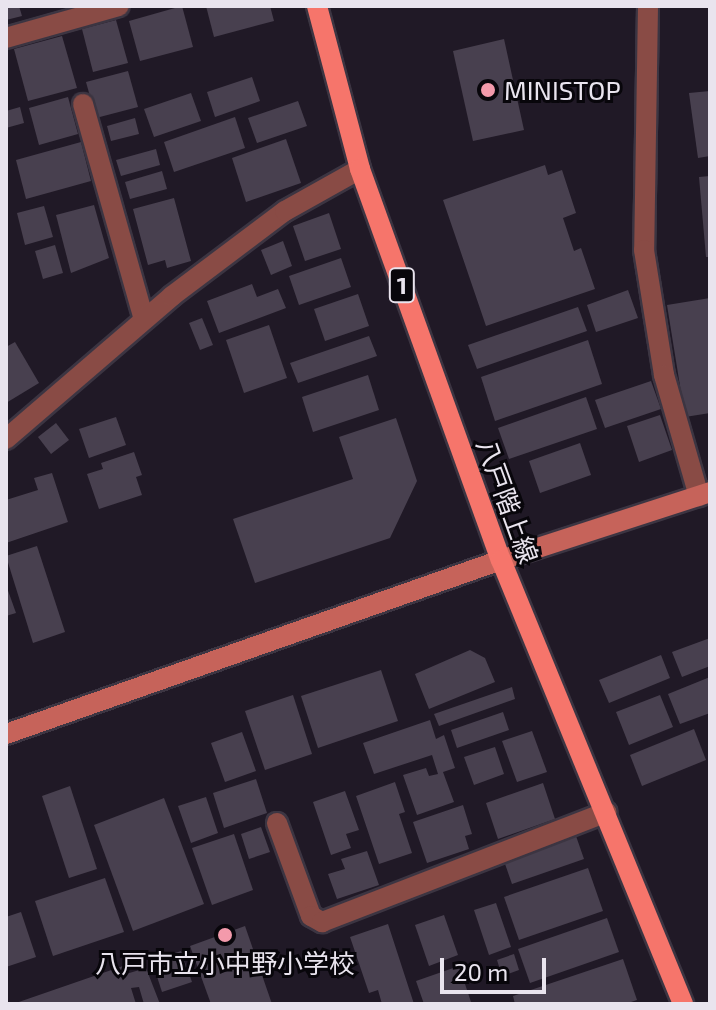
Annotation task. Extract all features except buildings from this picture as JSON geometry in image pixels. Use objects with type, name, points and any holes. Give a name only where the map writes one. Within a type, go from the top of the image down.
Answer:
[{"type":"main road","name":"八戸階上線","points":[[317,6],[360,169],[501,560],[607,812],[683,1004]]},
{"type":"street","points":[[6,38],[119,6]]},
{"type":"street","points":[[6,734],[501,560],[704,494],[664,375],[644,250],[648,6]]},
{"type":"street","points":[[83,104],[144,319]]},
{"type":"street","points":[[6,439],[144,319],[285,211],[360,169]]},
{"type":"street","points":[[277,823],[311,916],[322,922],[607,812]]},
{"type":"place","name":"MINISTOP","points":[[488,90]]},
{"type":"place","name":"八戸市立小中野小学校","points":[[225,935]]}]
